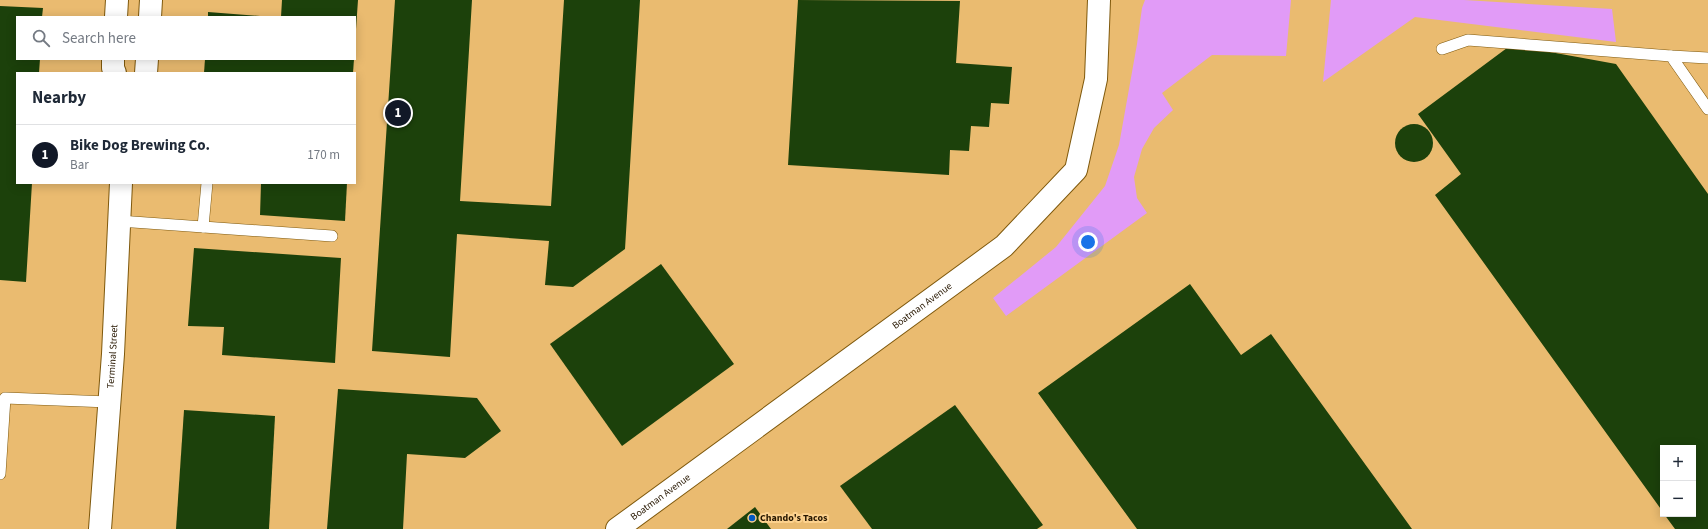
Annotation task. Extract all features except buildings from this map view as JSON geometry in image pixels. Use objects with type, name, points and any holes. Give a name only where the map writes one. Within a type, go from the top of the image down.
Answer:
[{"type":"street","points":[[116,16],[117,0]]},
{"type":"street","points":[[150,16],[151,0]]},
{"type":"street","name":"Boatman Avenue","points":[[617,529],[1004,246],[1076,170],[1096,79],[1099,0]]},
{"type":"street","points":[[113,60],[115,72]]},
{"type":"street","points":[[146,72],[147,60]]},
{"type":"street","name":"Terminal Street","points":[[100,529],[109,402],[121,184]]},
{"type":"lane","points":[[1442,49],[1468,40],[1708,58]]},
{"type":"lane","points":[[1671,56],[1708,109]]},
{"type":"lane","points":[[203,227],[207,184]]},
{"type":"lane","points":[[119,221],[332,236]]},
{"type":"lane","points":[[0,474],[2,396],[109,402]]},
{"type":"shaded area","points":[[0,0],[1708,0],[1708,529],[0,529]]},
{"type":"shaded area","points":[[1145,0],[1291,0],[1286,56],[1212,55],[1162,93],[1173,110],[1154,128],[1142,149],[1134,177],[1137,198],[1147,213],[1006,316],[993,298],[1056,247],[1105,186],[1119,145],[1142,8]]},
{"type":"shaded area","points":[[1331,0],[1464,0],[1612,9],[1616,42],[1415,17],[1323,82]]},
{"type":"place","name":"Bike Dog Brewing Co.","points":[[398,113]]},
{"type":"place","name":"Chando's Tacos","points":[[752,518]]}]
